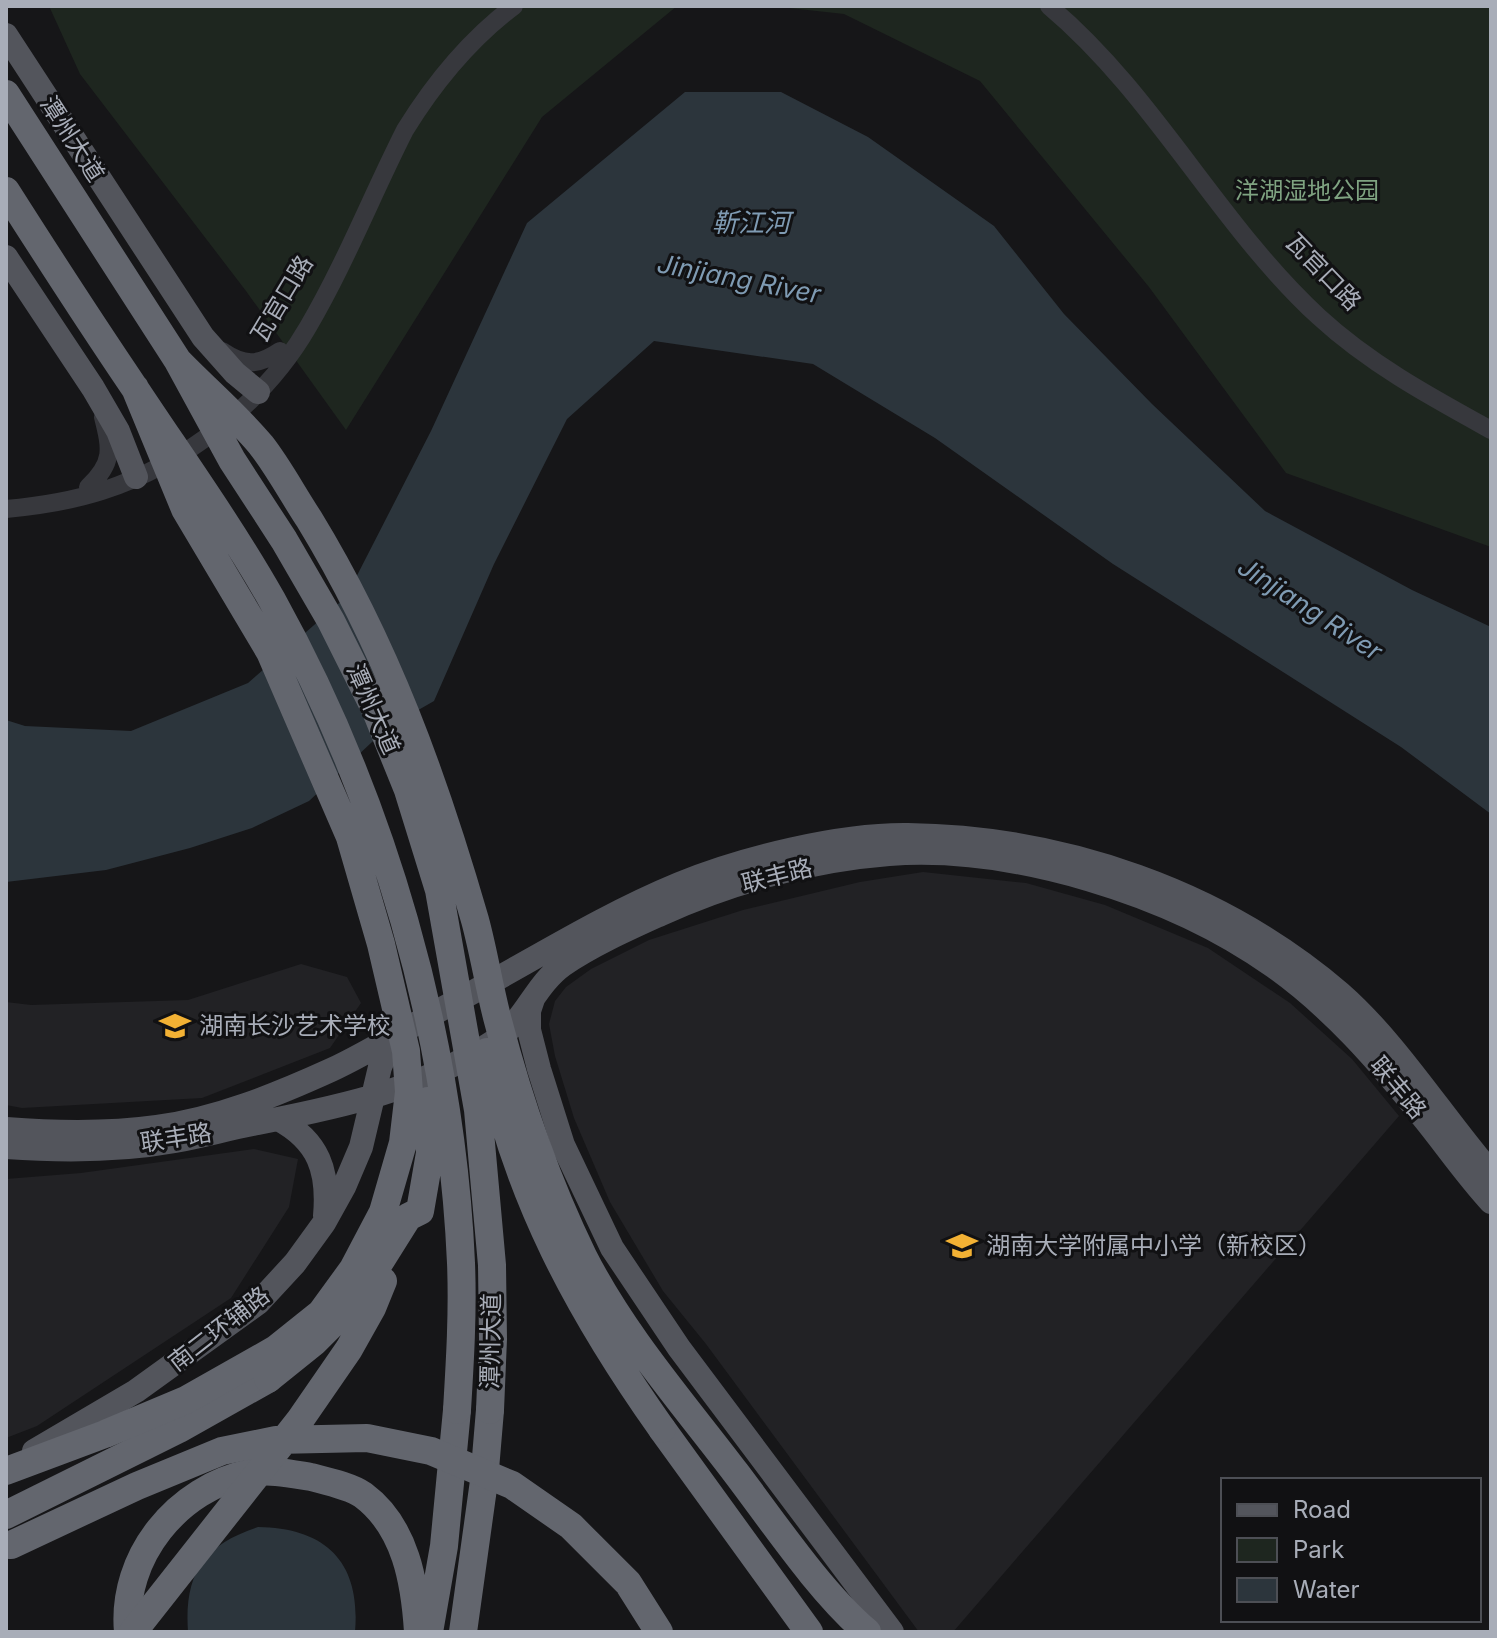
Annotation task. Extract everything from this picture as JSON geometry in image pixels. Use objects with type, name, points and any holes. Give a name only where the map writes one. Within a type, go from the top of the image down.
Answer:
[{"type":"highway","name":"潭州大道","points":[[6,94],[178,361],[232,460],[331,621],[359,674],[403,777],[439,890],[478,1110],[492,1265],[490,1410],[484,1481],[463,1632]]},
{"type":"highway","points":[[6,191],[135,388],[185,509],[236,590],[270,652],[390,930],[401,964],[425,1075],[430,1153],[420,1211],[408,1217],[356,1300],[314,1342],[268,1379],[179,1429],[6,1515]]},
{"type":"highway","points":[[178,361],[260,445],[329,553],[384,657],[440,807],[476,925],[513,1075],[555,1192],[608,1302],[802,1558],[839,1605],[867,1632]]},
{"type":"highway","name":"潭州大道","points":[[135,388],[222,518],[299,651],[332,721],[368,810],[415,956],[452,1153],[461,1264],[457,1410],[444,1546],[429,1632]]},
{"type":"highway","points":[[440,807],[493,1084],[531,1203],[582,1305],[621,1372],[809,1632]]},
{"type":"highway","points":[[6,1470],[186,1400],[276,1349],[321,1313],[353,1269],[383,1212],[403,1143],[409,1092],[406,1051],[385,959],[350,837]]},
{"type":"highway","points":[[130,1632],[270,1461],[349,1349],[372,1308],[408,1217]]},
{"type":"highway","points":[[6,1547],[137,1486],[222,1451],[276,1440],[367,1438],[431,1451],[512,1485],[571,1526],[628,1583],[659,1632]]},
{"type":"highway","points":[[130,1632],[128,1600],[136,1571],[151,1539],[176,1509],[212,1485],[253,1472],[290,1473],[321,1479],[361,1493],[382,1514],[399,1539],[412,1575],[418,1632]]},
{"type":"main road","name":"潭州大道","points":[[6,35],[203,337],[255,389]]},
{"type":"main road","points":[[6,257],[93,388],[118,431],[134,473]]},
{"type":"main road","name":"联丰路","points":[[6,1129],[94,1132],[157,1127],[246,1105],[335,1068],[621,912],[679,884],[740,863],[823,843],[904,835],[996,841],[1062,854],[1181,894],[1241,923],[1290,954],[1343,996],[1491,1173]]},
{"type":"main road","name":"联丰路","points":[[6,1147],[84,1149],[160,1143],[373,1099],[416,1083],[494,1042],[509,1031],[545,981],[564,964],[689,901],[804,867],[890,854],[945,855],[1020,863],[1103,884],[1181,913],[1274,966],[1352,1034],[1491,1202]]},
{"type":"main road","points":[[535,995],[529,1011],[529,1030],[542,1080],[563,1145],[612,1248],[679,1348],[892,1632]]},
{"type":"main road","name":"南二环辅路","points":[[6,1470],[136,1391],[258,1303],[295,1263],[324,1223],[344,1187],[361,1147],[380,1067],[393,1036]]},
{"type":"main road","points":[[361,1147],[382,1111],[497,1058],[510,1057],[524,1061],[534,1067],[542,1080]]},
{"type":"main road","points":[[278,1119],[307,1139],[324,1171],[327,1194],[324,1223]]},
{"type":"street","name":"瓦官口路","points":[[6,500],[88,487],[134,473],[255,389],[303,319],[322,285],[390,141],[416,98],[478,22],[500,6]]},
{"type":"street","points":[[255,389],[307,330],[405,130],[424,100],[480,34],[514,6]]},
{"type":"street","points":[[1049,6],[1079,31],[1109,65],[1251,242],[1319,317],[1400,379],[1491,430]]},
{"type":"street","name":"瓦官口路","points":[[1063,6],[1111,52],[1257,238],[1325,313],[1370,350],[1491,422]]},
{"type":"street","points":[[203,337],[236,360],[249,364],[259,363],[280,351]]},
{"type":"street","points":[[88,487],[103,473],[109,461],[109,440],[93,388]]},
{"type":"street","points":[[6,509],[90,494],[134,473]]},
{"type":"shaded area","name":"湖南大学附属中小学（新校区）","points":[[923,872],[1026,883],[1105,905],[1208,948],[1290,1003],[1352,1059],[1399,1116],[953,1632],[919,1632],[706,1344],[663,1291],[610,1202],[574,1118],[555,1056],[549,1024],[555,1001],[566,987],[591,969],[649,940],[743,910],[860,882]]},
{"type":"shaded area","name":"湖南长沙艺术学校","points":[[301,964],[347,977],[361,1003],[330,1048],[202,1098],[22,1108],[6,1105],[6,1002],[31,1005],[188,1000]]},
{"type":"shaded area","points":[[254,1149],[298,1159],[289,1207],[231,1298],[37,1426],[6,1438],[6,1179],[81,1173]]},
{"type":"green space","points":[[49,6],[677,6],[542,117],[346,430],[246,291],[80,74]]},
{"type":"green space","name":"洋湖湿地公园","points":[[771,6],[1491,6],[1491,547],[1286,473],[1149,287],[980,81],[844,14]]},
{"type":"water","name":"靳江河","points":[[685,92],[781,92],[868,137],[994,226],[1064,314],[1152,404],[1265,511],[1412,590],[1491,627],[1491,814],[1401,747],[1113,564],[935,438],[813,364],[654,341],[567,419],[494,564],[434,701],[387,728],[309,801],[252,828],[106,870],[6,882],[6,720],[25,726],[131,731],[248,683],[346,597],[431,431],[527,223]]},
{"type":"water","points":[[258,1527],[303,1534],[321,1542],[335,1554],[352,1587],[355,1632],[188,1632],[190,1594],[201,1564],[223,1543]]},
{"type":"place","name":"湖南长沙艺术学校","points":[[175,1026]]},
{"type":"place","name":"湖南大学附属中小学（新校区）","points":[[962,1246]]},
{"type":"water label","name":"Jinjiang River","points":[[739,279]]},
{"type":"water label","name":"Jinjiang River","points":[[1310,609]]}]
